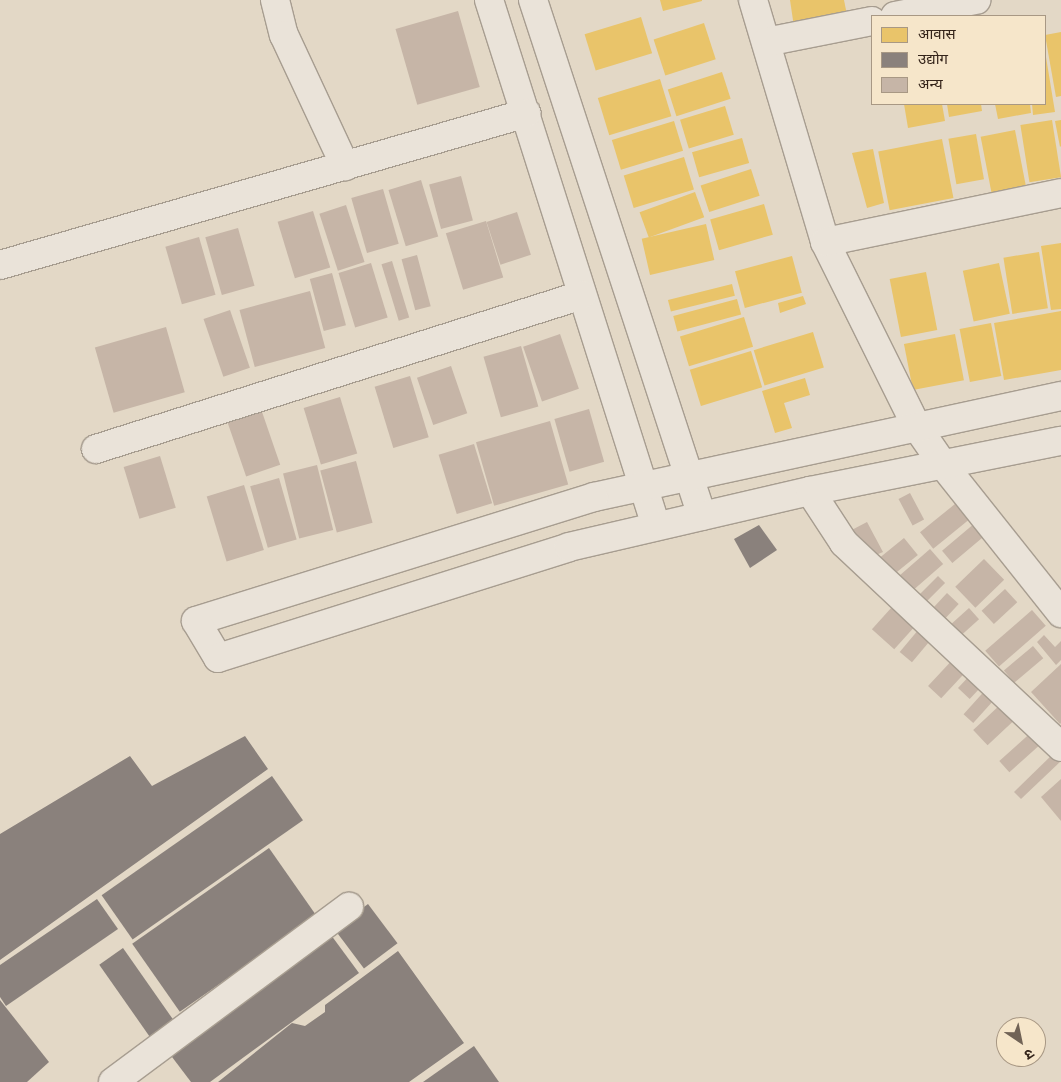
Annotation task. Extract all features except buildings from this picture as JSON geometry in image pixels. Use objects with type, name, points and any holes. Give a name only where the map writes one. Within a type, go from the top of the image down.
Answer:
[{"type":"street","points":[[274,0],[284,35],[345,166]]},
{"type":"street","points":[[489,0],[528,113],[582,295],[646,486],[656,526]]},
{"type":"street","points":[[533,0],[702,516]]},
{"type":"street","points":[[753,0],[825,242],[917,427],[944,466],[1061,613]]},
{"type":"street","points":[[900,15],[976,0]]},
{"type":"street","points":[[766,42],[871,21]]},
{"type":"street","points":[[0,265],[528,113]]},
{"type":"street","points":[[825,242],[1061,193]]},
{"type":"street","points":[[96,449],[582,295]]},
{"type":"street","points":[[1061,396],[690,475],[594,498],[196,621],[218,658],[569,547],[810,491],[944,466],[1061,441]]},
{"type":"street","points":[[810,491],[844,543],[1061,746]]},
{"type":"street","points":[[113,1082],[349,907]]}]
